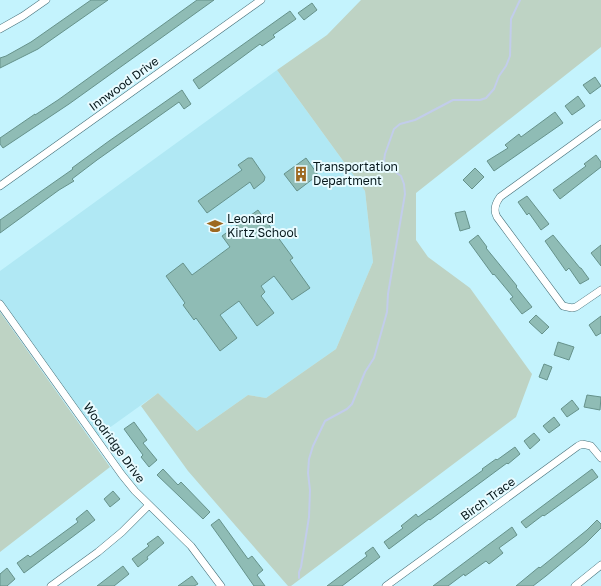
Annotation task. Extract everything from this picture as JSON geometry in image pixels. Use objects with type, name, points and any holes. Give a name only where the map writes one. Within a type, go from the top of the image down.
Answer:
[{"type":"street","points":[[0,29],[46,0]]},
{"type":"street","name":"Innwood Drive","points":[[0,186],[261,0]]},
{"type":"street","points":[[601,124],[500,198],[495,205],[497,217],[563,306],[567,308],[576,307],[601,290]]},
{"type":"street","name":"Woodridge Drive","points":[[0,304],[122,475],[135,491],[191,546],[221,586]]},
{"type":"street","name":"Birch Trace","points":[[386,586],[578,446],[582,444],[591,446],[601,458]]},
{"type":"street","points":[[51,586],[98,552],[122,532],[149,505]]},
{"type":"street","points":[[575,586],[601,564]]},
{"type":"shaded area","name":"Leonard Kirtz School","points":[[277,70],[365,191],[373,262],[336,349],[266,398],[248,395],[197,431],[158,393],[98,436],[0,304],[0,271]]},
{"type":"green space","points":[[361,0],[601,0],[601,47],[416,193],[416,240],[428,257],[470,288],[532,374],[516,417],[291,586],[288,586],[188,471],[141,406],[158,393],[197,431],[248,395],[266,398],[336,349],[373,262],[365,191],[277,70],[327,35]]},
{"type":"green space","points":[[0,312],[110,467],[0,552]]},
{"type":"building","points":[[91,0],[108,0],[38,49],[0,68],[0,58],[31,42]]},
{"type":"building","points":[[197,0],[214,0],[69,104],[3,148],[0,144],[0,138],[58,100]]},
{"type":"building","points":[[312,3],[317,10],[304,20],[298,13]]},
{"type":"building","points":[[290,11],[296,19],[273,35],[275,37],[262,46],[260,44],[199,89],[193,80]]},
{"type":"building","points":[[595,77],[601,86],[590,94],[583,85]]},
{"type":"building","points":[[182,90],[191,104],[184,109],[179,102],[97,160],[72,179],[74,181],[59,190],[0,233],[0,220]]},
{"type":"building","points":[[578,96],[585,106],[572,115],[565,106]]},
{"type":"building","points":[[555,112],[563,123],[494,171],[487,161],[508,148],[505,145],[519,134],[521,137]]},
{"type":"building","points":[[596,155],[601,162],[601,167],[560,199],[553,190],[586,166],[584,164]]},
{"type":"building","points":[[248,158],[252,158],[265,177],[264,181],[254,189],[250,182],[207,213],[198,201],[242,170],[238,165]]},
{"type":"building","name":"Transportation Department","points":[[306,158],[318,175],[297,191],[284,174]]},
{"type":"building","points":[[475,168],[484,177],[472,189],[463,180]]},
{"type":"building","points":[[527,196],[549,224],[541,230],[529,213],[527,215],[518,202]]},
{"type":"building","name":"Leonard Kirtz School","points":[[258,210],[293,258],[290,260],[310,288],[292,300],[274,276],[261,286],[265,292],[261,296],[274,313],[257,326],[239,301],[220,315],[237,338],[220,351],[196,318],[194,320],[183,305],[185,303],[166,276],[183,263],[192,275],[230,247],[222,236]]},
{"type":"building","points":[[465,211],[470,228],[460,231],[455,213]]},
{"type":"building","points":[[478,235],[487,247],[486,248],[532,307],[522,314],[510,299],[513,297],[494,274],[493,275],[469,242]]},
{"type":"building","points":[[553,235],[589,279],[580,284],[569,268],[566,271],[545,241]]},
{"type":"building","points":[[601,245],[601,266],[591,253]]},
{"type":"building","points":[[536,315],[549,327],[542,334],[529,322]]},
{"type":"building","points":[[601,316],[601,333],[596,336],[589,325]]},
{"type":"building","points":[[558,342],[574,347],[569,360],[554,355]]},
{"type":"building","points":[[544,364],[552,367],[547,380],[539,377]]},
{"type":"building","points":[[587,395],[601,397],[600,410],[584,407]]},
{"type":"building","points":[[572,400],[579,409],[567,417],[561,409]]},
{"type":"building","points":[[554,417],[560,425],[549,433],[543,426]]},
{"type":"building","points":[[134,422],[147,440],[143,443],[157,460],[149,467],[141,457],[143,455],[124,429]]},
{"type":"building","points":[[534,433],[540,440],[530,449],[524,441]]},
{"type":"building","points":[[515,447],[520,454],[508,464],[507,463],[389,549],[384,542],[403,528],[401,526],[416,514],[418,517],[483,470],[482,469]]},
{"type":"building","points":[[163,469],[178,485],[181,482],[210,512],[203,519],[157,475]]},
{"type":"building","points":[[592,469],[598,477],[526,528],[521,522]]},
{"type":"building","points":[[113,491],[120,499],[110,507],[104,499]]},
{"type":"building","points":[[87,510],[95,520],[24,573],[17,563],[28,555],[30,557],[78,522],[76,519]]},
{"type":"building","points":[[219,519],[248,559],[252,556],[263,570],[257,575],[265,586],[254,586],[211,525]]},
{"type":"building","points":[[597,520],[601,524],[601,528],[586,543],[546,576],[533,586],[516,586],[587,530]]},
{"type":"building","points":[[512,527],[517,535],[499,548],[503,553],[489,564],[486,561],[465,576],[464,574],[448,586],[433,586]]},
{"type":"building","points":[[158,536],[164,543],[147,557],[148,559],[138,567],[132,559],[149,546],[147,544]]},
{"type":"building","points":[[373,547],[380,557],[342,586],[327,586],[367,556],[365,553]]},
{"type":"building","points":[[123,566],[129,574],[114,586],[97,586]]},
{"type":"building","points":[[7,568],[15,579],[7,586],[0,586],[0,574]]},
{"type":"building","points":[[192,576],[198,584],[194,586],[178,586]]},
{"type":"waterway","points":[[299,578],[309,517],[310,490],[308,473],[309,459],[313,446],[325,421],[347,409],[352,404],[365,372],[374,358],[387,312],[388,294],[405,194],[401,176],[387,166],[384,161],[394,129],[400,124],[415,120],[453,100],[480,100],[486,98],[494,89],[510,56],[511,19],[520,0]]},
{"type":"place","name":"Transportation Department","points":[[301,174]]},
{"type":"place","name":"Leonard Kirtz School","points":[[215,226]]}]
